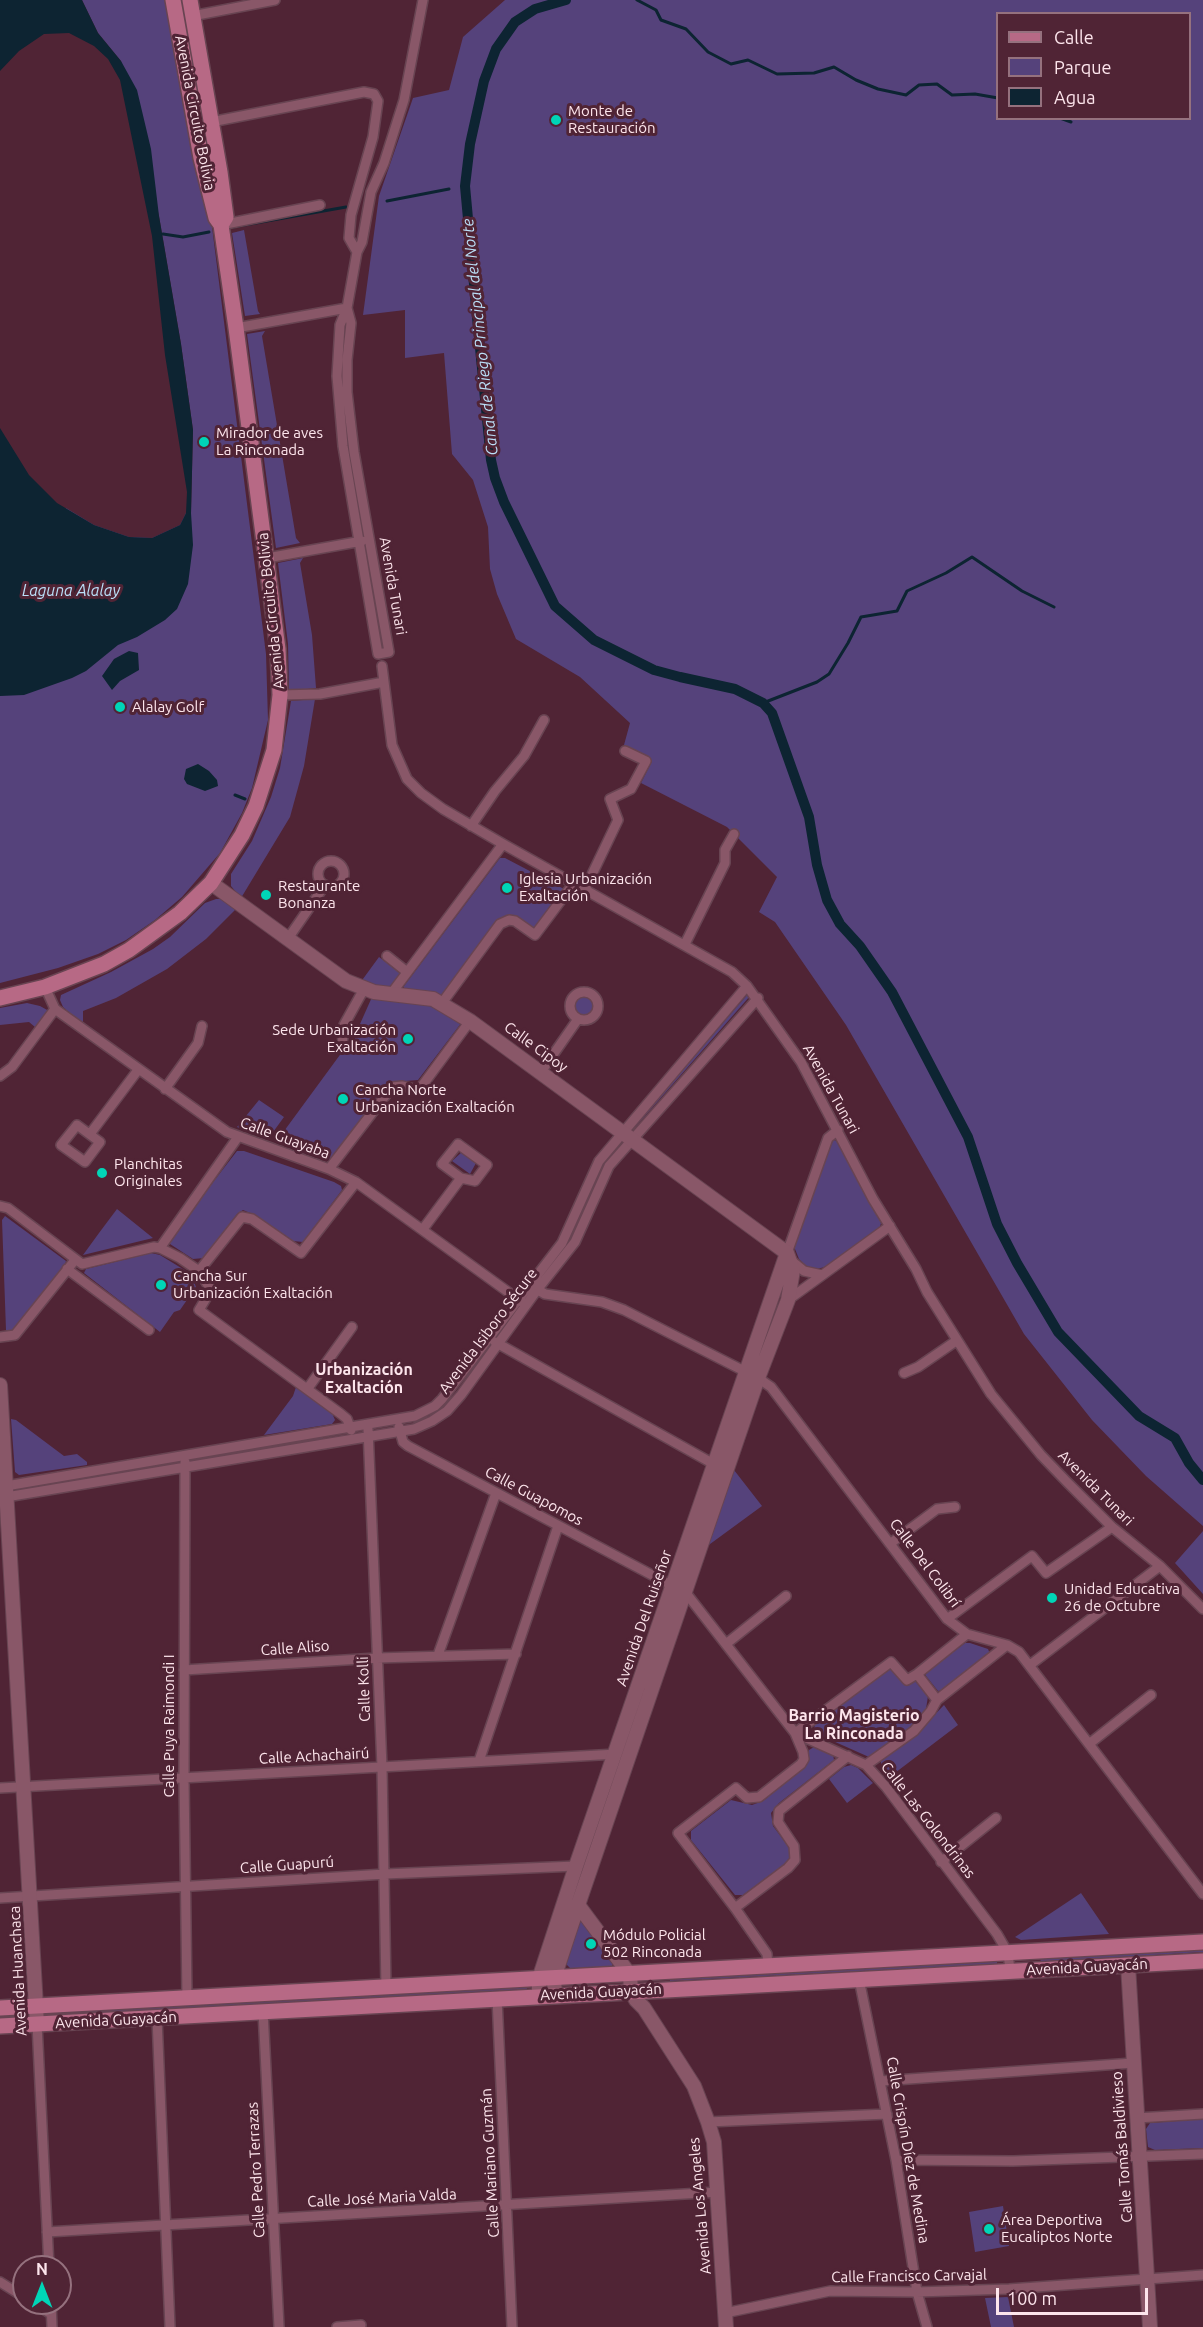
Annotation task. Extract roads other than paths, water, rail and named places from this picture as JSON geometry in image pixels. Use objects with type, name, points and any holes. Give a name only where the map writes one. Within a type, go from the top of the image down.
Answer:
[{"type":"main road","name":"Avenida Circuito Bolivia","points":[[0,998],[45,987],[104,964],[129,950],[180,913],[211,883],[242,835],[267,778],[274,750],[280,695],[278,649],[267,558],[221,225],[216,218],[201,158],[173,0]]},
{"type":"main road","name":"Avenida Circuito Bolivia","points":[[190,0],[226,217],[221,225]]},
{"type":"main road","name":"Calle Cipoy","points":[[211,883],[289,937],[346,981],[364,989],[428,998],[442,1003],[542,1072],[787,1253]]},
{"type":"main road","name":"Avenida Del Ruiseñor","points":[[539,1995],[578,1905],[673,1586],[714,1464],[752,1375],[788,1300],[793,1270],[787,1253]]},
{"type":"main road","name":"Avenida Del Ruiseñor","points":[[555,1995],[546,1979],[576,1866],[686,1593],[727,1472],[787,1253]]},
{"type":"main road","name":"Avenida Huanchaca","points":[[0,1385],[37,2024]]},
{"type":"main road","points":[[578,1905],[630,1975]]},
{"type":"main road","name":"Avenida Guayacán","points":[[0,2008],[1203,1942]]},
{"type":"main road","name":"Avenida Guayacán","points":[[0,2026],[1203,1960]]},
{"type":"main road","name":"Calle Tomás Baldivieso","points":[[1128,1965],[1150,2327]]},
{"type":"main road","name":"Avenida Los Angeles","points":[[630,1975],[631,1991],[694,2086],[714,2142],[726,2320]]},
{"type":"street","points":[[192,16],[275,0]]},
{"type":"street","name":"Avenida Tunari","points":[[347,308],[351,323],[347,360],[347,392],[354,452],[389,652],[378,654],[357,541],[343,446],[337,376],[340,325],[347,308],[371,192],[384,163],[404,100],[423,0]]},
{"type":"street","name":"Avenida Tunari","points":[[211,122],[364,92],[374,94],[378,101],[373,136],[351,215],[350,238],[357,252]]},
{"type":"street","points":[[221,225],[320,205]]},
{"type":"street","points":[[236,328],[347,308]]},
{"type":"street","points":[[267,558],[370,539]]},
{"type":"street","name":"Avenida Tunari","points":[[382,666],[392,745],[407,779],[421,794],[471,826],[732,972],[758,998],[801,1062],[873,1199],[907,1252],[956,1341],[991,1394],[1041,1455],[1112,1527],[1161,1566],[1203,1610]]},
{"type":"street","points":[[280,695],[320,694],[384,682]]},
{"type":"street","points":[[471,826],[495,791],[524,756],[544,720]]},
{"type":"street","points":[[585,889],[618,820],[610,799],[631,789],[646,761],[625,751]]},
{"type":"street","points":[[685,944],[725,863],[725,850],[734,834]]},
{"type":"street","points":[[391,994],[503,844]]},
{"type":"street","points":[[442,1003],[500,924],[509,920],[515,921],[535,935],[574,883]]},
{"type":"street","points":[[289,937],[325,885]]},
{"type":"street","points":[[387,956],[407,972]]},
{"type":"street","name":"Avenida Isiboro Sécure","points":[[6,1491],[183,1454],[397,1419],[426,1411],[442,1399],[517,1299],[533,1287],[575,1242],[609,1166],[627,1135],[747,986]]},
{"type":"street","name":"Calle Guayaba","points":[[45,987],[55,1009],[227,1132],[329,1169],[356,1182],[527,1305]]},
{"type":"street","points":[[342,1046],[344,1025],[364,989]]},
{"type":"street","name":"Avenida Isiboro Sécure","points":[[627,1135],[758,998]]},
{"type":"street","points":[[0,1076],[12,1067],[55,1009]]},
{"type":"street","points":[[542,1072],[578,1019]]},
{"type":"street","points":[[329,1169],[392,1087],[402,1086],[419,1090],[470,1021]]},
{"type":"street","points":[[165,1089],[198,1043],[202,1026]]},
{"type":"street","points":[[90,1134],[138,1070]]},
{"type":"street","name":"Avenida Del Ruiseñor","points":[[787,1253],[828,1138],[838,1130]]},
{"type":"street","points":[[160,1248],[238,1137]]},
{"type":"street","points":[[458,1144],[487,1165],[475,1181],[461,1178],[442,1164],[458,1144]]},
{"type":"street","points":[[423,1229],[461,1178]]},
{"type":"street","points":[[199,1271],[242,1217],[252,1219],[301,1253],[356,1182]]},
{"type":"street","points":[[0,1206],[8,1208],[82,1264],[145,1248],[160,1248],[199,1271],[211,1290],[199,1310],[341,1414],[351,1427],[353,1438]]},
{"type":"street","points":[[788,1300],[890,1226]]},
{"type":"street","name":"Calle Cipoy","points":[[787,1253],[793,1262],[804,1271],[822,1275]]},
{"type":"street","points":[[0,1337],[15,1335],[75,1260]]},
{"type":"street","points":[[67,1269],[149,1330]]},
{"type":"street","name":"Avenida Isiboro Sécure","points":[[6,1491],[185,1467],[414,1429],[432,1421],[447,1410],[527,1305],[533,1287]]},
{"type":"street","name":"Calle Del Colibrí","points":[[533,1287],[545,1294],[602,1302],[624,1310],[752,1375],[771,1387],[947,1618],[967,1634],[1007,1645],[1019,1652],[1203,1894]]},
{"type":"street","points":[[308,1388],[352,1326]]},
{"type":"street","points":[[488,1337],[727,1472]]},
{"type":"street","points":[[904,1373],[918,1367],[956,1341]]},
{"type":"street","name":"Calle Guapomos","points":[[397,1419],[403,1442],[408,1446],[673,1586]]},
{"type":"street","name":"Calle Kolli","points":[[368,1424],[382,1767],[386,1988]]},
{"type":"street","name":"Calle Puya Raimondi I","points":[[183,1454],[185,1467],[184,1778],[187,1998]]},
{"type":"street","points":[[438,1655],[496,1493]]},
{"type":"street","points":[[891,1543],[936,1509],[955,1507]]},
{"type":"street","points":[[479,1761],[558,1526]]},
{"type":"street","points":[[947,1618],[1032,1556],[1046,1573],[1112,1527]]},
{"type":"street","points":[[1030,1665],[1161,1566]]},
{"type":"street","name":"Calle Las Golondrinas","points":[[673,1586],[686,1593],[795,1733],[866,1765],[886,1787],[997,1934],[1008,1953],[1010,1970]]},
{"type":"street","points":[[726,1644],[786,1596]]},
{"type":"street","points":[[768,1966],[767,1954],[678,1833],[736,1788],[747,1798],[759,1797],[801,1764],[804,1760],[804,1752],[795,1733],[891,1662],[907,1680],[967,1634]]},
{"type":"street","points":[[866,1765],[914,1731],[937,1700],[1007,1645]]},
{"type":"street","name":"Calle Aliso","points":[[184,1670],[438,1655],[516,1654]]},
{"type":"street","points":[[917,1674],[937,1700]]},
{"type":"street","points":[[1089,1744],[1151,1695]]},
{"type":"street","name":"Calle Achachairú","points":[[0,1788],[622,1755]]},
{"type":"street","points":[[735,1908],[788,1868],[795,1860],[794,1846],[778,1822],[779,1811],[848,1756]]},
{"type":"street","points":[[941,1862],[996,1818]]},
{"type":"street","name":"Calle Guapurú","points":[[0,1898],[385,1874],[576,1866]]},
{"type":"street","name":"Calle Crispín Díez de Medina","points":[[859,1978],[896,2160],[917,2292],[927,2327]]},
{"type":"street","name":"Calle Mariano Guzmán","points":[[497,1998],[512,2327]]},
{"type":"street","name":"Calle Pedro Terrazas","points":[[264,2011],[279,2327]]},
{"type":"street","points":[[157,2018],[170,2327]]},
{"type":"street","name":"Avenida Huanchaca","points":[[37,2024],[48,2255]]},
{"type":"street","points":[[881,2081],[1134,2063]]},
{"type":"street","points":[[708,2122],[887,2114]]},
{"type":"street","points":[[1137,2118],[1203,2114]]},
{"type":"street","points":[[896,2160],[1013,2161],[1203,2154]]},
{"type":"street","name":"Calle José Maria Valda","points":[[47,2232],[718,2192]]},
{"type":"street","name":"Calle Francisco Carvajal","points":[[726,2320],[830,2291],[917,2292],[1010,2289],[1203,2275]]},
{"type":"street","points":[[338,2327],[361,2325]]},
{"type":"water","name":"Laguna Alalay","points":[[0,0],[82,0],[98,33],[121,61],[137,90],[151,149],[159,216],[193,430],[191,513],[193,545],[188,584],[177,609],[165,620],[137,637],[118,645],[86,671],[72,678],[24,695],[0,696],[0,428],[29,475],[57,503],[94,525],[129,537],[152,538],[180,525],[186,513],[187,492],[165,355],[152,236],[120,80],[108,59],[94,46],[69,33],[44,34],[19,51],[0,71]]},
{"type":"water","points":[[129,651],[138,653],[139,670],[120,681],[112,690],[102,676],[114,659]]},
{"type":"water","points":[[198,764],[209,771],[217,780],[218,786],[205,791],[187,784],[184,779],[186,769]]},
{"type":"waterway","name":"Canal de Riego Principal del Norte","points":[[566,0],[535,9],[515,22],[496,49],[484,81],[470,144],[465,186],[477,317],[491,460],[504,502],[555,606],[594,640],[654,670],[735,689],[763,703],[772,713],[809,817],[817,865],[827,900],[840,924],[860,946],[892,992],[968,1137],[997,1224],[1017,1263],[1058,1332],[1139,1416],[1175,1438],[1189,1463],[1203,1480]]},
{"type":"waterway","points":[[637,0],[656,10],[661,20],[686,29],[708,52],[731,64],[748,60],[777,74],[814,73],[834,67],[878,89],[906,95],[919,85],[937,84],[952,95],[975,94],[996,98]]},
{"type":"waterway","points":[[1066,120],[1071,122]]},
{"type":"waterway","points":[[387,201],[449,189]]},
{"type":"waterway","points":[[233,227],[346,207]]},
{"type":"waterway","points":[[163,234],[183,237],[209,232]]},
{"type":"waterway","points":[[763,703],[817,682],[829,674],[861,617],[897,611],[907,591],[946,573],[972,557],[1022,591],[1054,607]]},
{"type":"waterway","points":[[235,795],[245,799]]},
{"type":"place","name":"Monte de Restauración","points":[[556,120]]},
{"type":"place","name":"Mirador de aves La Rinconada","points":[[204,442]]},
{"type":"place","name":"Alalay Golf","points":[[120,707]]},
{"type":"place","name":"Iglesia Urbanización Exaltación","points":[[507,888]]},
{"type":"place","name":"Restaurante Bonanza","points":[[266,895]]},
{"type":"place","name":"Sede Urbanización Exaltación","points":[[408,1039]]},
{"type":"place","name":"Cancha Norte Urbanización Exaltación","points":[[343,1099]]},
{"type":"place","name":"Planchitas Originales","points":[[102,1173]]},
{"type":"place","name":"Cancha Sur Urbanización Exaltación","points":[[161,1285]]},
{"type":"place","name":"Unidad Educativa 26 de Octubre","points":[[1052,1598]]},
{"type":"place","name":"Módulo Policial 502 Rinconada","points":[[591,1944]]},
{"type":"place","name":"Área Deportiva Eucaliptos Norte","points":[[989,2229]]},
{"type":"district","name":"Urbanización Exaltación","points":[[364,1379]]},
{"type":"district","name":"Barrio Magisterio La Rinconada","points":[[854,1725]]}]
